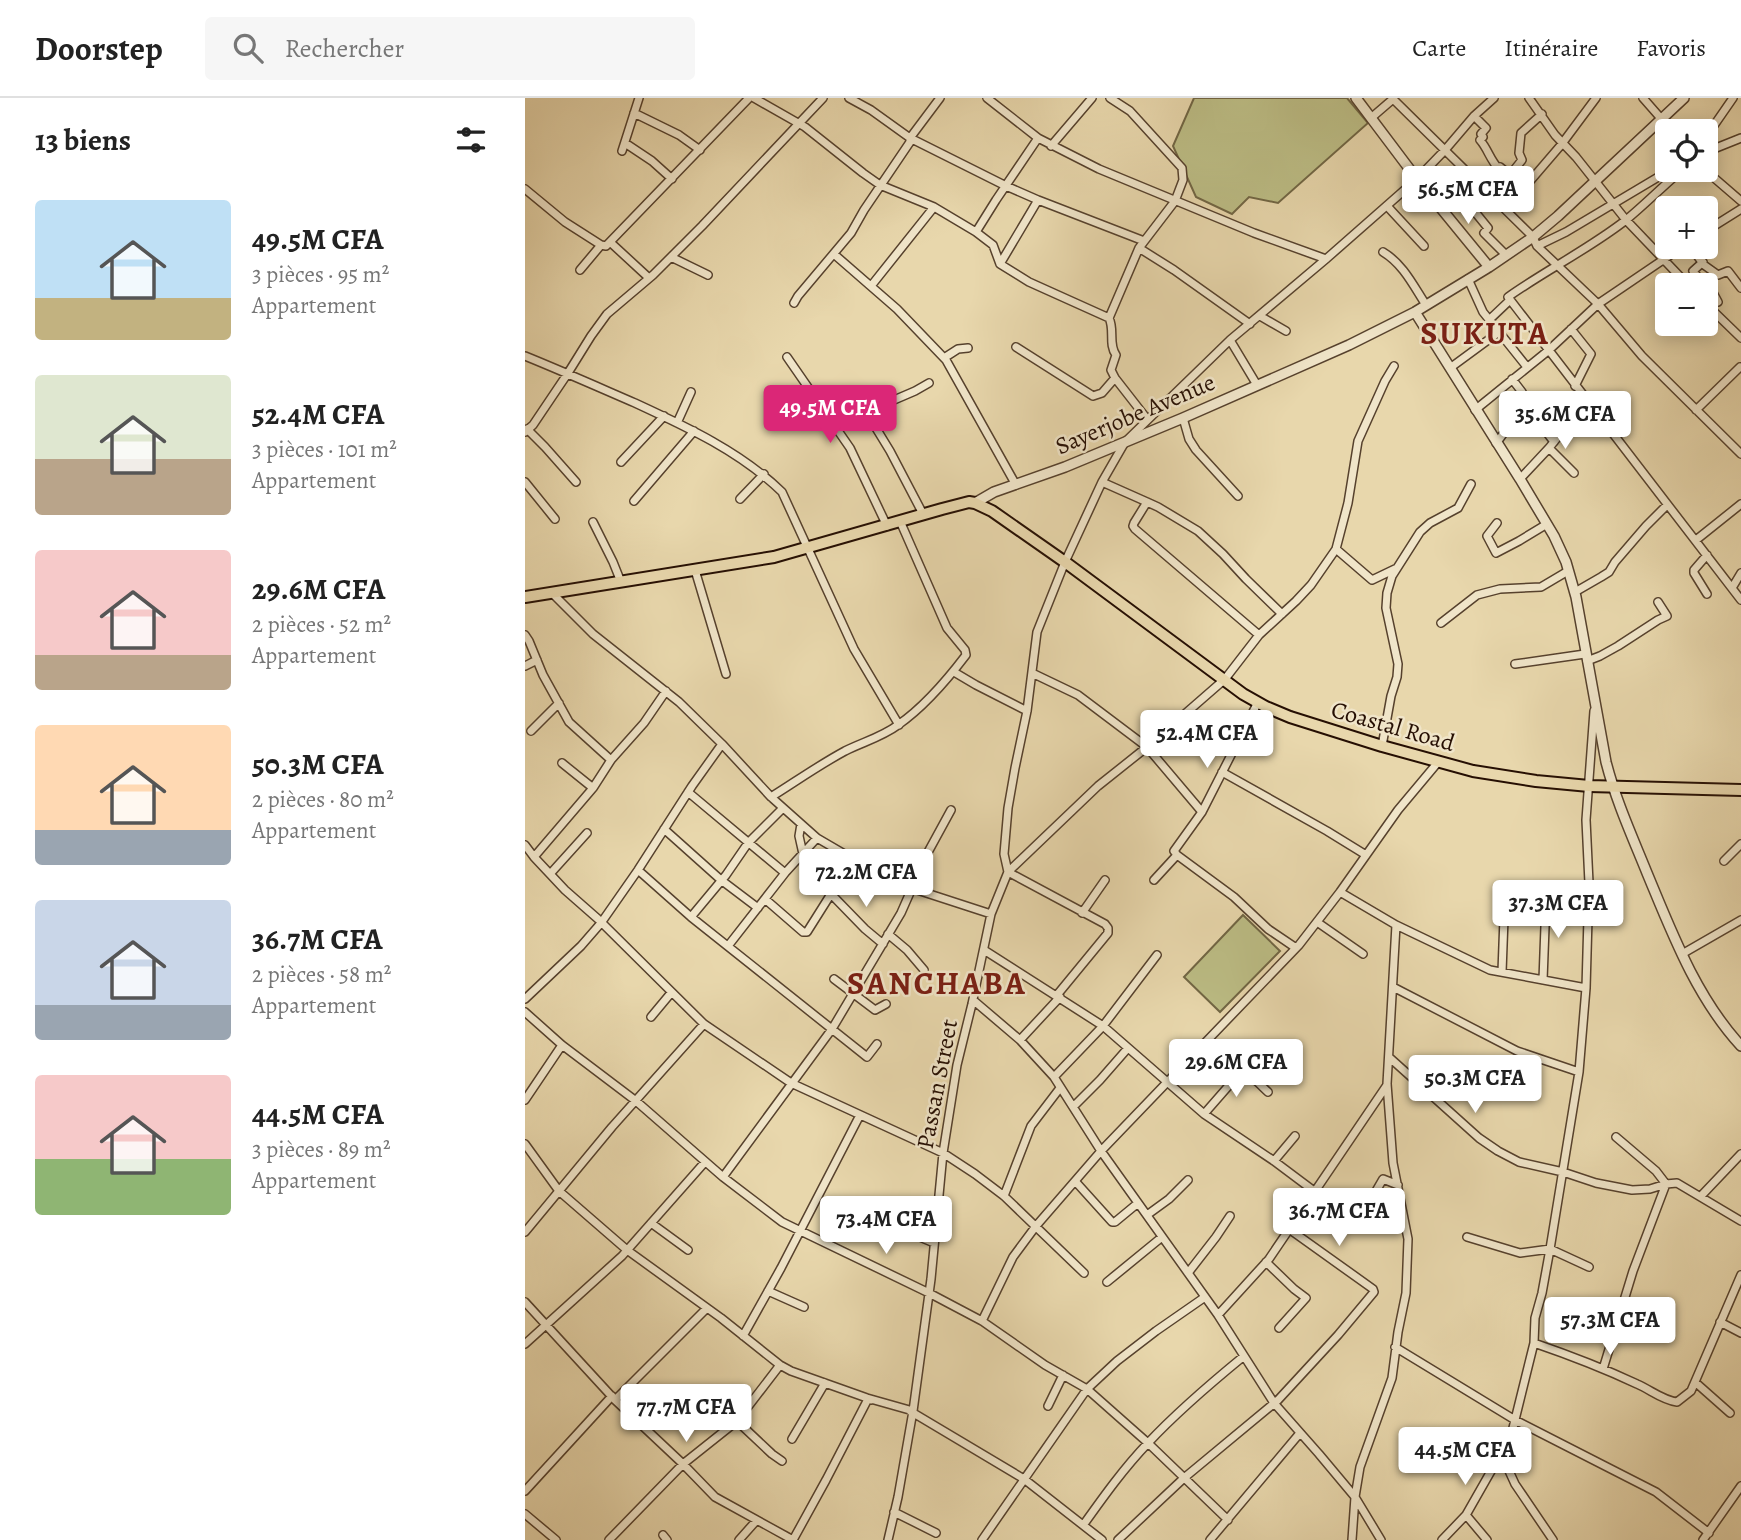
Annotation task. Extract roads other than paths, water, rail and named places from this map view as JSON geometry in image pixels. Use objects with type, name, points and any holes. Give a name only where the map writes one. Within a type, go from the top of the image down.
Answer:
[{"type":"main road","name":"Sayerjobe Avenue","points":[[525,597],[774,556],[923,514],[969,502],[975,503]]},
{"type":"main road","name":"Coastal Road","points":[[975,503],[992,511],[1065,562],[1243,694],[1290,717],[1473,771],[1510,777],[1612,788],[1741,790]]},
{"type":"street","points":[[639,98],[623,147],[652,161],[672,179]]},
{"type":"street","points":[[525,189],[565,222],[606,246],[752,98],[810,131],[880,184],[934,207],[976,232],[993,245],[1000,264],[1029,282],[1109,318]]},
{"type":"street","points":[[576,482],[526,430],[533,425],[607,314],[671,257],[823,98]]},
{"type":"street","points":[[849,98],[910,138],[1006,186],[1142,244],[1249,324]]},
{"type":"street","points":[[794,303],[851,233],[880,184],[910,142],[910,138],[940,98]]},
{"type":"street","points":[[987,98],[1038,138],[1099,169],[1254,233],[1326,259]]},
{"type":"street","points":[[1051,146],[1092,98]]},
{"type":"street","points":[[1110,98],[1130,111],[1182,168],[1183,180],[1175,201],[1142,244],[1109,318],[1112,326],[1112,351],[1116,355],[1111,370],[1147,419]]},
{"type":"street","points":[[1356,98],[1417,179],[1489,267]]},
{"type":"street","points":[[1020,1040],[1108,933],[1105,924],[1008,872],[1004,854],[1037,632],[1065,562],[1102,482],[1125,442],[1147,419],[1230,340],[1417,179],[1494,98]]},
{"type":"street","points":[[1529,98],[1612,204],[1676,273]]},
{"type":"street","points":[[1506,209],[1563,143],[1596,98]]},
{"type":"street","points":[[1643,98],[1662,119]]},
{"type":"street","name":"Sayerjobe Avenue","points":[[1662,119],[1684,98]]},
{"type":"street","points":[[1718,119],[1733,98]]},
{"type":"street","points":[[1371,118],[1393,99],[1506,209],[1558,266],[1598,304],[1642,356],[1741,454]]},
{"type":"street","points":[[634,113],[679,135],[700,150]]},
{"type":"street","points":[[1474,116],[1486,128],[1480,140],[1491,161],[1510,175],[1523,160],[1518,153],[1521,133],[1542,114]]},
{"type":"street","name":"Sayerjobe Avenue","points":[[975,503],[987,495],[1065,467],[1182,418],[1349,345],[1415,312],[1535,241],[1655,125]]},
{"type":"street","points":[[976,232],[1038,138]]},
{"type":"street","points":[[1718,147],[1741,138]]},
{"type":"street","points":[[1499,169],[1473,207],[1488,228],[1484,233],[1506,256]]},
{"type":"street","points":[[1514,170],[1528,183]]},
{"type":"street","points":[[1535,241],[1566,232],[1655,180]]},
{"type":"street","points":[[1718,181],[1741,201]]},
{"type":"street","points":[[1668,182],[1626,220],[1508,297],[1741,600]]},
{"type":"street","points":[[1000,264],[1038,200]]},
{"type":"street","points":[[1387,206],[1425,246]]},
{"type":"street","points":[[870,286],[934,207]]},
{"type":"street","points":[[1718,224],[1741,209]]},
{"type":"street","points":[[610,242],[649,278]]},
{"type":"street","points":[[580,270],[601,245]]},
{"type":"street","points":[[1383,252],[1403,270],[1426,305]]},
{"type":"street","points":[[835,255],[897,309],[944,358],[1016,485]]},
{"type":"street","points":[[671,257],[708,275]]},
{"type":"street","points":[[1701,259],[1718,275],[1728,271],[1741,288]]},
{"type":"street","points":[[1475,410],[1549,350],[1598,304],[1662,260]]},
{"type":"street","points":[[1694,273],[1693,271],[1703,262]]},
{"type":"street","points":[[1468,279],[1483,313],[1527,367]]},
{"type":"street","points":[[1489,319],[1510,300]]},
{"type":"street","points":[[1415,312],[1554,536],[1574,592],[1612,788],[1682,954],[1708,1004],[1741,1046]]},
{"type":"street","points":[[1718,315],[1741,338]]},
{"type":"street","points":[[1260,316],[1286,331]]},
{"type":"street","points":[[1571,329],[1591,354],[1575,386]]},
{"type":"street","points":[[1450,368],[1499,332]]},
{"type":"street","points":[[1230,340],[1257,385]]},
{"type":"street","points":[[1016,346],[1093,396],[1102,393],[1115,378]]},
{"type":"street","points":[[944,358],[958,349],[968,348]]},
{"type":"street","points":[[525,366],[527,357],[664,416],[764,474],[782,492],[855,649],[899,725]]},
{"type":"street","points":[[787,358],[850,448],[887,526]]},
{"type":"street","points":[[1008,872],[1098,786],[1225,679],[1259,635],[1311,585],[1336,549],[1358,441],[1394,366]]},
{"type":"street","points":[[1696,411],[1740,367]]},
{"type":"street","points":[[1512,379],[1551,445],[1574,472]]},
{"type":"street","points":[[866,412],[929,383]]},
{"type":"street","points":[[677,423],[691,392]]},
{"type":"street","points":[[857,397],[890,451],[923,514]]},
{"type":"street","points":[[1496,443],[1525,399]]},
{"type":"street","points":[[1520,479],[1588,402]]},
{"type":"street","points":[[621,461],[664,416]]},
{"type":"street","points":[[1182,418],[1196,450],[1237,496]]},
{"type":"street","points":[[634,500],[694,431]]},
{"type":"street","points":[[740,499],[764,474]]},
{"type":"street","points":[[525,482],[555,519]]},
{"type":"street","points":[[1102,482],[1167,512],[1198,531],[1282,614]]},
{"type":"street","points":[[1382,746],[1398,664],[1386,608],[1392,576],[1420,532],[1430,523],[1458,508],[1471,484]]},
{"type":"street","points":[[1147,502],[1134,523],[1135,529],[1259,635]]},
{"type":"street","points":[[1696,540],[1741,504]]},
{"type":"street","points":[[1574,592],[1609,572],[1646,526],[1667,505]]},
{"type":"street","points":[[771,797],[846,751],[899,725],[927,700],[966,655],[947,628],[900,521]]},
{"type":"street","points":[[593,522],[621,582]]},
{"type":"street","points":[[1497,523],[1487,536],[1496,553],[1546,524]]},
{"type":"street","points":[[1336,549],[1372,580],[1398,567]]},
{"type":"street","points":[[1707,555],[1694,570],[1707,594]]},
{"type":"street","points":[[695,570],[726,674]]},
{"type":"street","points":[[1441,623],[1477,595],[1500,589],[1541,587],[1568,571]]},
{"type":"street","points":[[1732,588],[1741,573]]},
{"type":"street","points":[[552,593],[593,634],[679,702],[771,797],[817,838],[911,888],[991,914]]},
{"type":"street","points":[[1515,664],[1600,656],[1667,616],[1658,602]]},
{"type":"street","points":[[525,635],[569,722],[611,760]]},
{"type":"street","points":[[525,666],[537,660]]},
{"type":"street","points":[[954,671],[1027,710]]},
{"type":"street","points":[[1033,673],[1078,695],[1147,747],[1202,812]]},
{"type":"street","points":[[534,857],[593,788],[611,760],[644,723],[666,691]]},
{"type":"street","points":[[1442,1540],[1466,1515],[1511,1436],[1534,1343],[1535,1318],[1550,1249],[1579,1072],[1589,883],[1586,820],[1595,699]]},
{"type":"street","points":[[1258,702],[1202,812],[1174,849],[1177,855],[1234,897],[1268,929],[1296,948]]},
{"type":"street","points":[[531,731],[559,703]]},
{"type":"street","points":[[525,999],[581,946],[601,923],[722,744]]},
{"type":"street","points":[[982,1321],[1013,1258],[1036,1226],[1101,1151],[1296,948],[1398,810],[1439,761]]},
{"type":"street","points":[[562,763],[593,788]]},
{"type":"street","points":[[1222,772],[1366,855]]},
{"type":"street","points":[[688,792],[785,873]]},
{"type":"street","points":[[691,917],[748,843],[783,808]]},
{"type":"street","points":[[723,1177],[832,1029],[901,913],[951,810]]},
{"type":"street","points":[[801,824],[799,836],[803,854]]},
{"type":"street","points":[[664,829],[721,880],[758,908]]},
{"type":"street","points":[[550,874],[587,833]]},
{"type":"street","points":[[728,946],[785,873],[817,838]]},
{"type":"street","points":[[1724,861],[1741,844]]},
{"type":"street","points":[[525,845],[550,874],[704,1024],[791,1083],[943,1153],[1004,1196],[1084,1273]]},
{"type":"street","points":[[1004,854],[1020,860]]},
{"type":"street","points":[[1154,880],[1177,855]]},
{"type":"street","points":[[765,899],[803,932],[807,932],[853,859]]},
{"type":"street","points":[[638,870],[691,917],[867,1057],[877,1044]]},
{"type":"street","name":"Passan Street","points":[[888,1540],[913,1412],[929,1293],[943,1153],[957,1065],[991,914],[1008,872]]},
{"type":"street","points":[[1082,913],[1105,880]]},
{"type":"street","points":[[1502,972],[1505,891]]},
{"type":"street","points":[[1340,892],[1396,925],[1490,970],[1585,988]]},
{"type":"street","points":[[831,894],[883,944]]},
{"type":"street","points":[[1543,980],[1546,900]]},
{"type":"street","points":[[1682,954],[1741,920]]},
{"type":"street","points":[[1317,922],[1363,954]]},
{"type":"street","points":[[1352,1540],[1360,1467],[1392,1378],[1406,1293],[1408,1239],[1393,1163],[1387,1084],[1396,925]]},
{"type":"street","points":[[888,934],[907,950],[924,971]]},
{"type":"street","points":[[983,950],[1103,1026],[1204,1114],[1314,1191]]},
{"type":"street","points":[[1053,1077],[1103,1026],[1157,955]]},
{"type":"street","points":[[834,979],[876,1010],[886,1004]]},
{"type":"street","points":[[1393,988],[1517,1051],[1579,1072]]},
{"type":"street","points":[[651,1017],[671,993]]},
{"type":"street","points":[[973,1000],[1020,1040],[1053,1077],[1101,1151],[1218,1315],[1274,1403],[1355,1497],[1381,1540]]},
{"type":"street","points":[[525,1012],[562,1045],[636,1101],[723,1177],[782,1222],[982,1321],[1045,1365],[1087,1389],[1228,1520]]},
{"type":"street","points":[[525,1232],[612,1127],[704,1024]]},
{"type":"street","points":[[525,1100],[562,1045]]},
{"type":"street","points":[[1073,1107],[1128,1048]]},
{"type":"street","points":[[1390,1058],[1479,1138],[1519,1162],[1595,1183],[1632,1190],[1677,1183],[1741,1220]]},
{"type":"street","points":[[1204,1114],[1239,1074],[1248,1075],[1268,1092]]},
{"type":"street","points":[[1218,1315],[1266,1262],[1387,1084]]},
{"type":"street","points":[[1004,1196],[1031,1126],[1060,1088]]},
{"type":"street","points":[[743,1336],[860,1115]]},
{"type":"street","points":[[1274,1161],[1295,1136]]},
{"type":"street","points":[[1616,1137],[1656,1171],[1666,1184]]},
{"type":"street","points":[[525,1144],[559,1191],[627,1250],[780,1365],[790,1371],[913,1412],[1024,1479],[1102,1540]]},
{"type":"street","points":[[1701,1196],[1741,1154]]},
{"type":"street","points":[[525,1345],[627,1250],[705,1162]]},
{"type":"street","points":[[1372,1198],[1383,1179],[1398,1185]]},
{"type":"street","points":[[1147,1215],[1170,1199],[1188,1180]]},
{"type":"street","points":[[1075,1181],[1112,1222],[1138,1203]]},
{"type":"street","points":[[1603,1369],[1633,1271],[1666,1184]]},
{"type":"street","points":[[865,1214],[934,1243]]},
{"type":"street","points":[[1188,1273],[1230,1216]]},
{"type":"street","points":[[651,1223],[688,1250]]},
{"type":"street","points":[[1118,1540],[1184,1478],[1274,1403],[1315,1361],[1374,1291],[1289,1229]]},
{"type":"street","points":[[1107,1283],[1163,1237]]},
{"type":"street","points":[[1467,1237],[1520,1253],[1550,1249],[1589,1267]]},
{"type":"street","points":[[1266,1262],[1306,1298],[1279,1328]]},
{"type":"street","points":[[1534,1343],[1603,1369],[1668,1401],[1677,1402],[1691,1391],[1741,1276]]},
{"type":"street","points":[[768,1291],[804,1307]]},
{"type":"street","points":[[982,1540],[1087,1389],[1127,1353],[1205,1297]]},
{"type":"street","points":[[525,1302],[613,1398],[715,1497],[793,1540],[867,1399],[913,1412]]},
{"type":"street","points":[[525,1492],[613,1398],[707,1308]]},
{"type":"street","points":[[1720,1322],[1741,1333]]},
{"type":"street","points":[[1395,1347],[1515,1420],[1656,1492],[1709,1533]]},
{"type":"street","points":[[1084,1524],[1148,1443],[1207,1386],[1244,1356]]},
{"type":"street","points":[[609,1540],[683,1464],[737,1421],[780,1365]]},
{"type":"street","points":[[1048,1406],[1063,1375]]},
{"type":"street","points":[[1695,1382],[1730,1413]]},
{"type":"street","points":[[792,1439],[825,1383]]},
{"type":"street","points":[[737,1421],[782,1461]]},
{"type":"street","points":[[1212,1539],[1300,1433]]},
{"type":"street","points":[[1506,1446],[1505,1462],[1512,1478],[1553,1540]]},
{"type":"street","points":[[1703,1540],[1741,1486]]},
{"type":"street","points":[[894,1512],[936,1534]]},
{"type":"street","points":[[525,1514],[557,1540]]},
{"type":"street","points":[[1466,1515],[1487,1540]]},
{"type":"street","points":[[739,1540],[756,1521]]},
{"type":"district","name":"SUKUTA","points":[[1485,333]]},
{"type":"district","name":"SANCHABA","points":[[937,983]]}]
